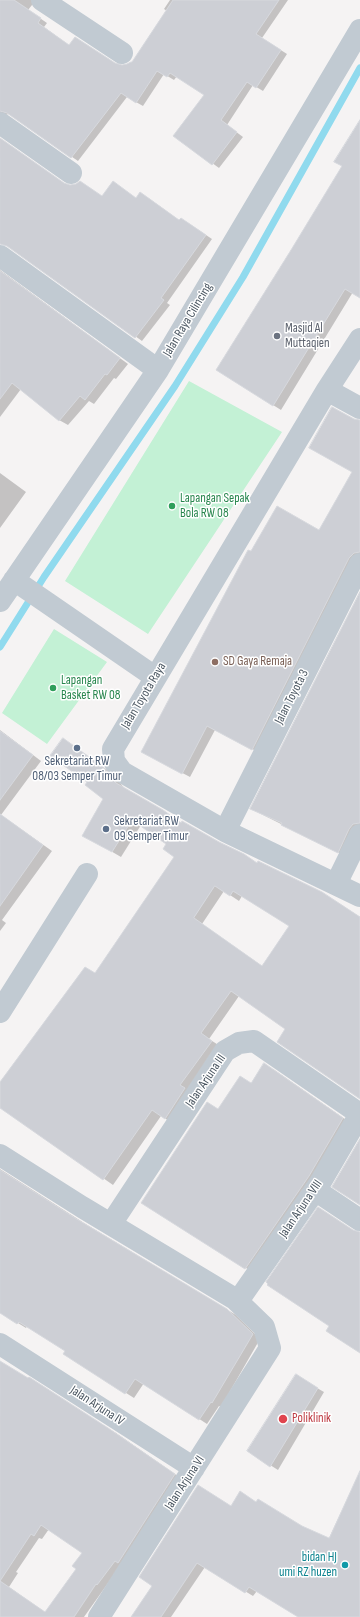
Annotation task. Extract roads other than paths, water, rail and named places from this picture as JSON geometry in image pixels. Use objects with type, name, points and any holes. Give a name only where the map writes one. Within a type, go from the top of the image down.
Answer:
[{"type":"street","points":[[42,0],[122,53]]},
{"type":"street","name":"Jalan Raya Cilincing","points":[[0,600],[21,585],[158,370],[360,30]]},
{"type":"street","points":[[0,123],[71,173]]},
{"type":"street","points":[[0,256],[158,370]]},
{"type":"street","name":"Jalan Toyota Raya","points":[[360,339],[327,390],[113,749],[114,761],[122,772],[225,831],[360,896]]},
{"type":"street","points":[[327,390],[360,408]]},
{"type":"street","name":"Jalan Toyota 3","points":[[225,831],[360,564]]},
{"type":"street","points":[[21,585],[55,610],[155,677]]},
{"type":"street","points":[[336,884],[360,835]]},
{"type":"street","points":[[0,1012],[87,874]]},
{"type":"street","name":"Jalan Arjuna III","points":[[111,1224],[225,1051],[240,1043],[254,1041],[360,1114]]},
{"type":"street","name":"Jalan Arjuna VIII","points":[[238,1301],[315,1190],[360,1114]]},
{"type":"street","points":[[0,1155],[238,1301]]},
{"type":"street","points":[[315,1190],[360,1220]]},
{"type":"street","name":"Jalan Arjuna VI","points":[[99,1617],[270,1348],[264,1326],[238,1301]]},
{"type":"street","name":"Jalan Arjuna IV","points":[[1,1348],[194,1468]]},
{"type":"waterway","points":[[0,647],[44,577],[175,386],[243,277],[360,68]]},
{"type":"place","name":"Masjid Al Muttaqien","points":[[277,336]]},
{"type":"place","name":"Lapangan Sepak Bola RW 08","points":[[172,506]]},
{"type":"place","name":"SD Gaya Remaja","points":[[215,662]]},
{"type":"place","name":"Lapangan Basket RW 08","points":[[53,688]]},
{"type":"place","name":"Sekretariat RW 08/03 Semper Timur","points":[[77,748]]},
{"type":"place","name":"Sekretariat RW 09 Semper Timur","points":[[106,829]]},
{"type":"place","name":"Poliklinik","points":[[283,1419]]},
{"type":"place","name":"bidan HJ umi RZ huzen","points":[[345,1565]]}]
